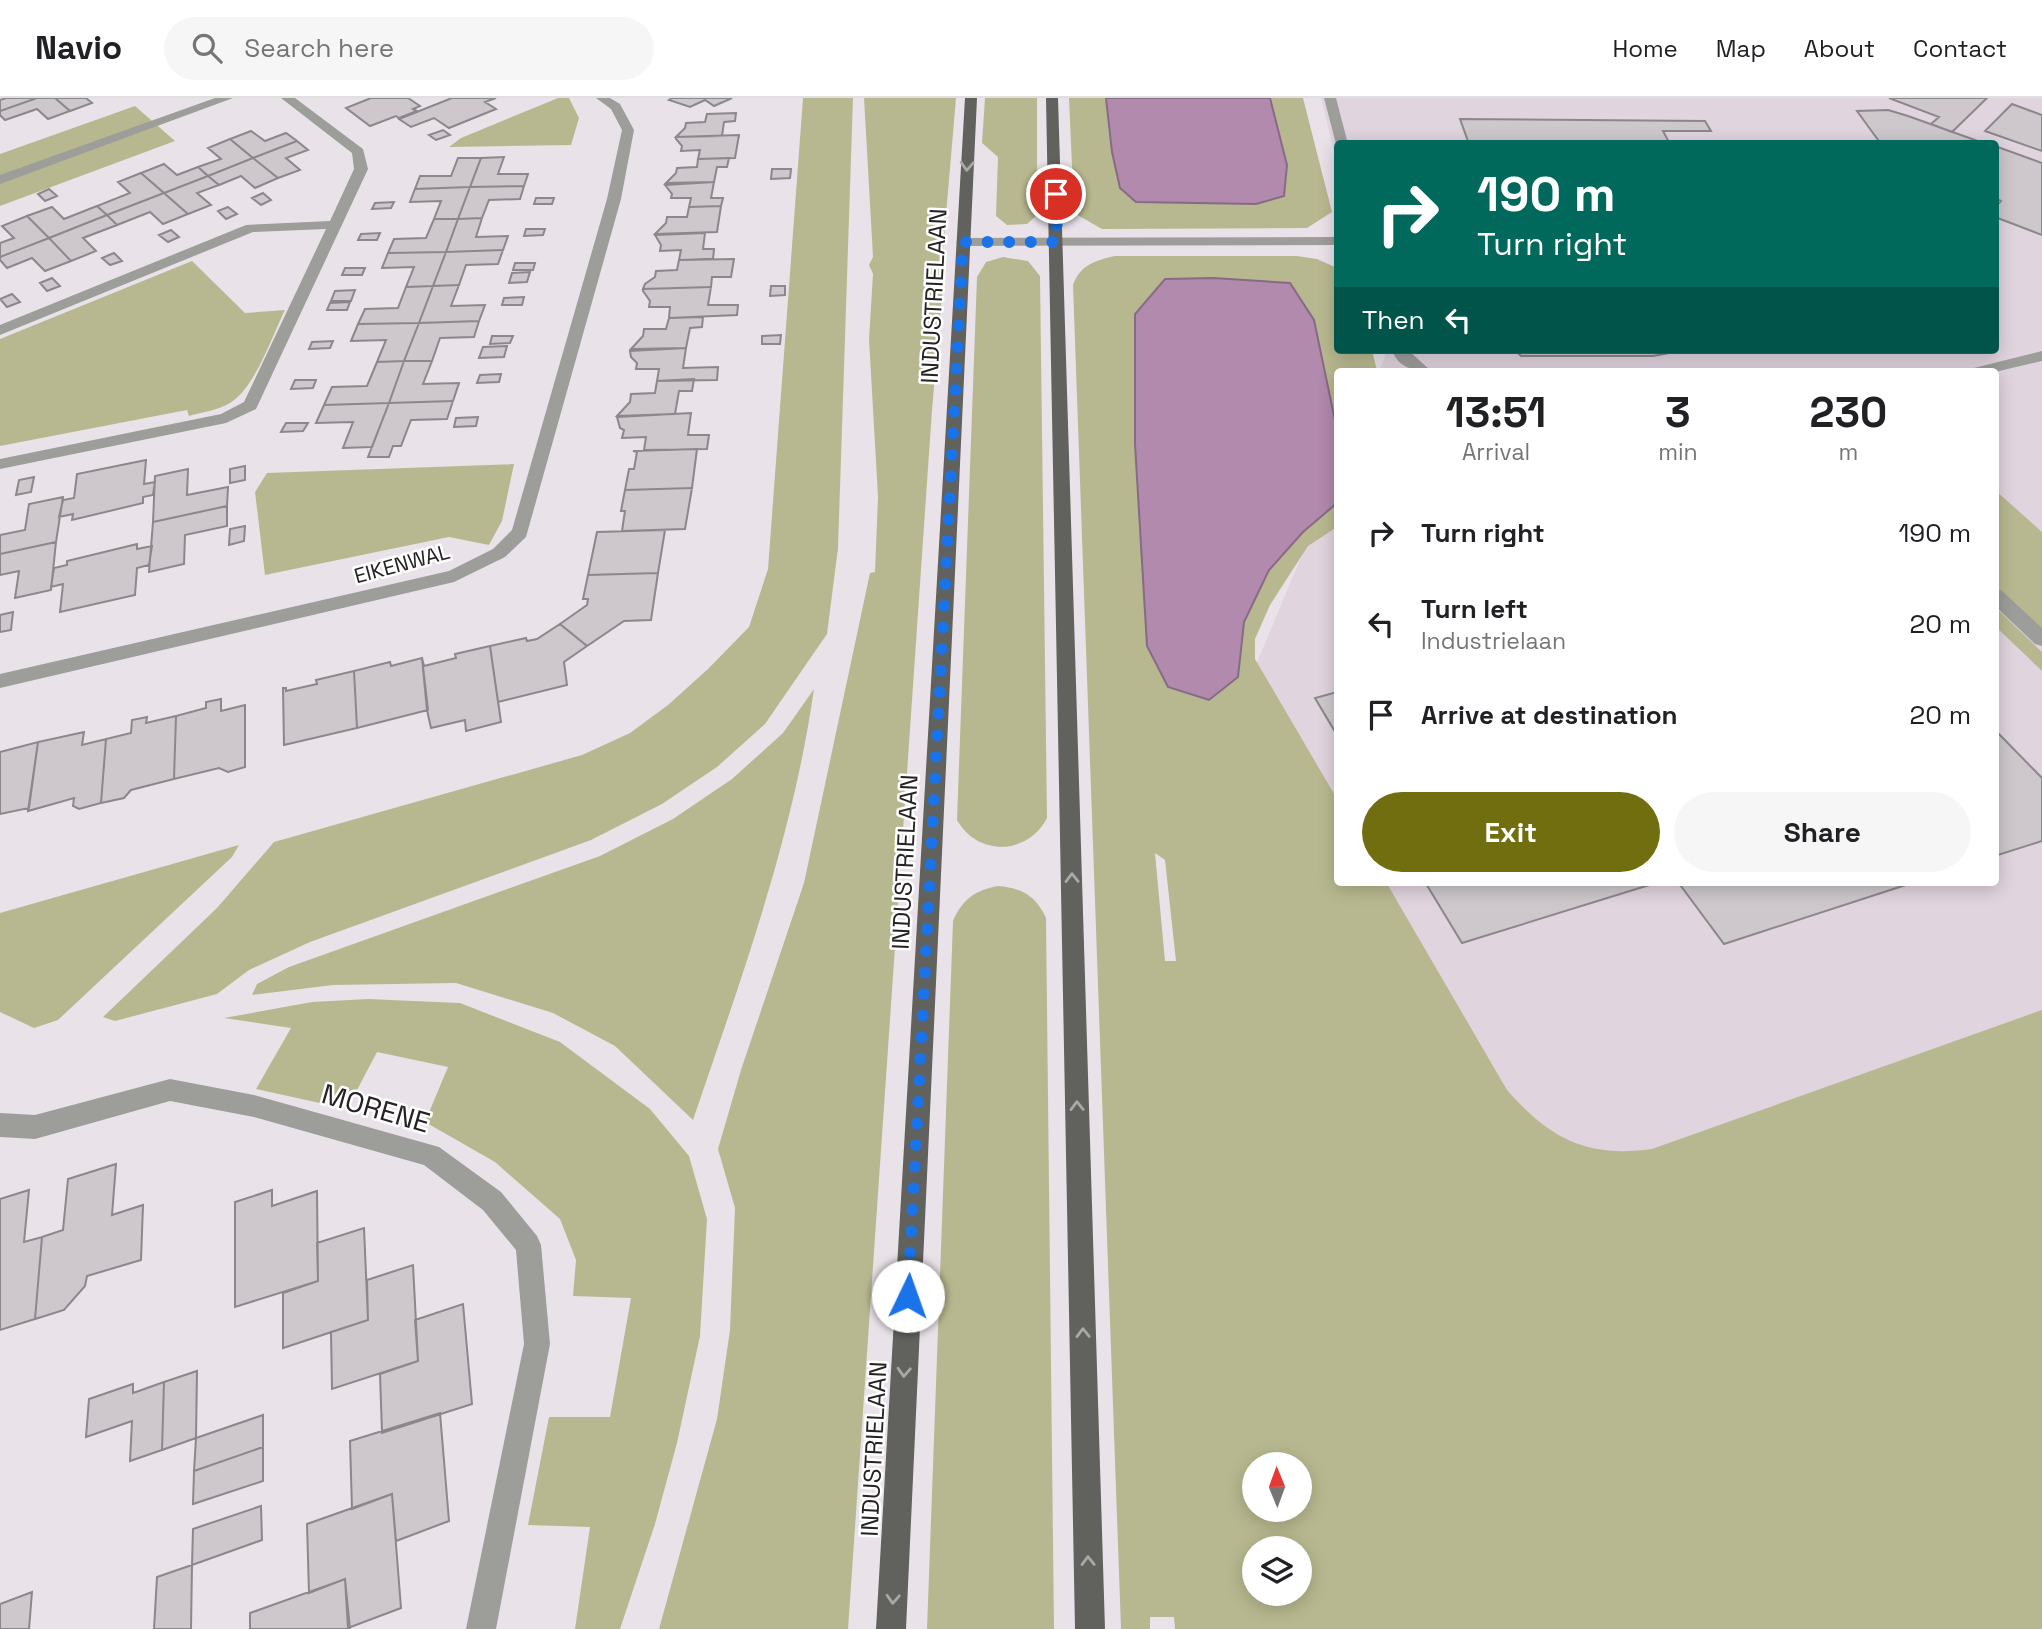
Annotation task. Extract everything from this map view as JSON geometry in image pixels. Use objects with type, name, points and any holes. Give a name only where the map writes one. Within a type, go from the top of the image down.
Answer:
[{"type":"main road","name":"INDUSTRIELAAN","points":[[891,1629],[971,98]]},
{"type":"main road","points":[[1052,98],[1090,1629]]},
{"type":"street","points":[[0,180],[227,98]]},
{"type":"street","points":[[0,464],[226,418],[250,405],[361,169],[358,152],[287,98]]},
{"type":"street","name":"EIKENWAL","points":[[0,681],[454,576],[499,553],[520,533],[614,199],[628,130],[616,107],[602,98]]},
{"type":"street","points":[[1330,98],[1341,140]]},
{"type":"street","points":[[0,330],[251,228],[335,225]]},
{"type":"street","points":[[963,242],[1334,241]]},
{"type":"street","points":[[1401,354],[1419,368]]},
{"type":"street","points":[[1992,368],[2042,356]]},
{"type":"street","points":[[1999,599],[2042,639]]},
{"type":"street","name":"MORENE","points":[[0,1125],[35,1127],[170,1090],[254,1106],[430,1155],[492,1201],[528,1245],[537,1344],[481,1629]]},
{"type":"shaded area","points":[[1106,98],[1270,98],[1287,165],[1284,196],[1256,204],[1136,202],[1120,188],[1112,152]]},
{"type":"shaded area","points":[[1321,98],[2042,98],[2042,1629],[1747,1629],[1336,886],[1999,886],[1999,368],[1380,368],[1384,354],[1999,354],[1999,140],[1334,140],[1334,152]]},
{"type":"shaded area","points":[[1213,278],[1290,283],[1314,320],[1334,416],[1334,506],[1303,532],[1269,570],[1244,622],[1238,677],[1209,700],[1168,687],[1147,646],[1135,444],[1135,314],[1165,279]]},
{"type":"shaded area","points":[[1334,478],[1334,882],[1238,708]]},
{"type":"green space","points":[[558,98],[569,98],[579,118],[571,145],[449,147],[461,138]]},
{"type":"green space","points":[[803,98],[853,98],[838,548],[827,634],[765,724],[717,767],[662,804],[591,840],[310,942],[249,970],[217,994],[115,1021],[103,1017],[217,908],[274,842],[582,755],[630,733],[668,705],[749,627],[768,569]]},
{"type":"green space","points":[[864,98],[956,98],[942,262],[944,271],[932,410],[848,1629],[659,1629],[717,1419],[730,1330],[735,1208],[718,1149],[741,1070],[804,883],[870,573],[875,572],[878,497],[869,339],[873,274],[869,265],[873,257]]},
{"type":"green space","points":[[985,98],[1037,98],[1037,215],[1027,224],[1007,225],[996,216],[998,157],[982,143]]},
{"type":"green space","points":[[1069,98],[1106,98],[1112,152],[1120,188],[1136,202],[1256,204],[1284,196],[1287,165],[1270,98],[1303,98],[1332,212],[1307,228],[1102,229],[1074,213]]},
{"type":"green space","points":[[135,106],[175,141],[0,206],[0,154]]},
{"type":"green space","points":[[1115,256],[1297,256],[1317,259],[1334,267],[1334,354],[1373,354],[1376,368],[1334,368],[1334,416],[1314,320],[1168,687],[1209,700],[1238,677],[1244,622],[1269,570],[1303,532],[1334,506],[1334,529],[1308,546],[1270,605],[1255,639],[1255,659],[1334,794],[1334,886],[1388,886],[1507,1090],[1539,1121],[1555,1133],[1589,1147],[1629,1151],[1652,1149],[2042,1010],[2042,1629],[1175,1629],[1174,1617],[1150,1617],[1150,1629],[1121,1629],[1073,285],[1084,268]],"holes":[[[1155,853],[1165,860],[1176,961],[1165,961]]]},
{"type":"green space","points":[[1003,257],[1028,261],[1040,276],[1047,818],[1039,830],[1028,839],[1003,847],[977,840],[966,832],[957,820],[977,277],[986,262]]},
{"type":"green space","points":[[192,261],[245,313],[285,310],[255,374],[239,396],[220,407],[189,416],[187,410],[0,446],[0,339]]},
{"type":"green space","points":[[514,464],[502,521],[489,545],[449,537],[265,575],[255,492],[267,473]]},
{"type":"green space","points":[[1999,494],[2042,532],[2042,629],[1999,589]]},
{"type":"green space","points":[[1999,611],[2042,652],[2042,671],[1999,630]]},
{"type":"green space","points":[[814,689],[793,799],[764,907],[693,1120],[615,1046],[553,1013],[456,983],[333,985],[252,995],[257,984],[289,967],[600,856],[673,819],[732,779],[783,733]]},
{"type":"green space","points":[[239,845],[232,857],[58,1020],[34,1028],[0,1012],[0,913]]},
{"type":"green space","points":[[998,886],[1027,894],[1038,904],[1046,918],[1054,1629],[927,1629],[953,921],[970,897]]},
{"type":"green space","points":[[368,999],[460,1003],[560,1042],[650,1109],[689,1156],[707,1219],[700,1336],[677,1443],[655,1524],[620,1629],[575,1629],[590,1527],[528,1525],[549,1417],[610,1417],[631,1298],[573,1296],[576,1260],[560,1219],[495,1162],[425,1122],[448,1067],[377,1052],[347,1109],[256,1089],[291,1028],[224,1018],[312,1002]]},
{"type":"building","points":[[37,98],[0,111],[0,100]]},
{"type":"building","points":[[37,98],[55,98],[70,111],[48,119],[37,109],[5,120],[0,115],[0,111]]},
{"type":"building","points":[[55,98],[86,98],[92,103],[70,111]]},
{"type":"building","points":[[371,98],[408,98],[420,106],[413,109],[417,111],[370,126],[346,108]]},
{"type":"building","points":[[452,98],[496,98],[485,102],[496,109],[449,128],[434,118],[411,127],[399,119]]},
{"type":"building","points":[[732,98],[714,106],[705,100],[690,107],[669,100]]},
{"type":"building","points":[[1889,98],[1987,98],[1952,132],[1931,124],[1939,117]]},
{"type":"building","points":[[2012,104],[2042,115],[2042,151],[1985,131]]},
{"type":"building","points":[[1888,110],[1975,140],[1878,140],[1857,111]]},
{"type":"building","points":[[736,113],[735,121],[724,122],[722,136],[676,137],[686,123],[705,122],[707,114]]},
{"type":"building","points":[[1460,119],[1705,121],[1711,131],[1663,131],[1668,140],[1468,140]]},
{"type":"building","points":[[443,130],[450,135],[436,140],[429,135]]},
{"type":"building","points":[[251,131],[265,141],[286,133],[297,141],[253,158],[230,139]]},
{"type":"building","points":[[739,135],[735,158],[698,159],[700,150],[681,151],[682,146],[676,139],[676,137]]},
{"type":"building","points":[[230,139],[253,158],[208,176],[198,167],[221,159],[208,148]]},
{"type":"building","points":[[297,141],[308,150],[286,158],[300,170],[278,178],[253,158]]},
{"type":"building","points":[[1999,147],[2042,163],[2042,235],[1999,219]]},
{"type":"building","points":[[504,157],[498,174],[528,174],[524,186],[470,187],[481,158]]},
{"type":"building","points":[[253,158],[278,178],[255,188],[241,176],[219,185],[208,176]]},
{"type":"building","points":[[458,158],[481,158],[470,187],[415,189],[420,176],[451,176]]},
{"type":"building","points":[[729,158],[727,167],[717,167],[714,182],[666,183],[676,173],[677,168],[697,167],[698,159]]},
{"type":"building","points":[[164,164],[177,175],[198,167],[208,176],[164,193],[141,173]]},
{"type":"building","points":[[772,169],[791,169],[790,178],[771,179]]},
{"type":"building","points":[[141,173],[164,193],[107,215],[97,206],[130,193],[118,182]]},
{"type":"building","points":[[208,176],[219,185],[197,193],[211,205],[188,214],[164,193]]},
{"type":"building","points":[[714,182],[711,198],[723,198],[721,206],[689,207],[691,198],[671,198],[672,194],[665,185]]},
{"type":"building","points":[[524,186],[520,199],[489,200],[482,218],[458,219],[470,187]]},
{"type":"building","points":[[470,187],[458,219],[434,219],[441,201],[410,202],[415,189]]},
{"type":"building","points":[[49,189],[57,196],[45,201],[38,194]]},
{"type":"building","points":[[164,193],[188,214],[163,224],[150,212],[117,225],[107,215]]},
{"type":"building","points":[[263,193],[271,200],[261,205],[252,198]]},
{"type":"building","points":[[536,198],[554,198],[552,204],[534,204]]},
{"type":"building","points":[[394,202],[391,208],[372,209],[375,203]]},
{"type":"building","points":[[97,206],[107,215],[49,238],[27,216],[52,207],[64,219]]},
{"type":"building","points":[[721,206],[717,232],[655,234],[666,223],[667,217],[687,217],[689,207]]},
{"type":"building","points":[[228,207],[237,214],[226,219],[218,211]]},
{"type":"building","points":[[107,215],[117,225],[83,238],[96,251],[71,261],[49,238]]},
{"type":"building","points":[[27,216],[49,238],[0,257],[0,243],[14,238],[2,226]]},
{"type":"building","points":[[482,218],[476,237],[508,236],[503,250],[446,252],[458,219]]},
{"type":"building","points":[[434,219],[458,219],[446,252],[388,253],[394,239],[426,238]]},
{"type":"building","points":[[526,229],[545,229],[543,235],[524,236]]},
{"type":"building","points":[[171,230],[179,237],[168,242],[159,235]]},
{"type":"building","points":[[380,233],[377,240],[358,240],[361,234]]},
{"type":"building","points":[[705,233],[703,249],[714,249],[713,259],[679,260],[681,250],[660,251],[661,245],[655,235]]},
{"type":"building","points":[[49,238],[71,261],[45,271],[32,258],[7,268],[0,260],[0,257]]},
{"type":"building","points":[[503,250],[498,264],[466,265],[459,285],[433,286],[446,252]]},
{"type":"building","points":[[446,252],[433,286],[406,287],[414,267],[382,268],[388,253]]},
{"type":"building","points":[[114,253],[122,261],[110,265],[102,258]]},
{"type":"building","points":[[734,259],[731,277],[712,277],[711,287],[643,289],[645,284],[655,277],[656,271],[677,270],[679,260]]},
{"type":"building","points":[[515,263],[535,263],[533,270],[513,270]]},
{"type":"building","points":[[345,268],[365,268],[362,275],[342,275]]},
{"type":"building","points":[[530,272],[527,282],[509,283],[512,273]]},
{"type":"building","points":[[52,278],[60,286],[47,291],[40,283]]},
{"type":"building","points":[[459,285],[451,306],[485,305],[479,321],[419,323],[433,286]]},
{"type":"building","points":[[433,286],[419,323],[358,324],[365,309],[398,308],[406,287]]},
{"type":"building","points":[[771,286],[785,286],[785,295],[770,296]]},
{"type":"building","points":[[711,287],[708,305],[738,305],[737,315],[669,318],[670,307],[649,307],[650,301],[643,291],[643,289]]},
{"type":"building","points":[[355,290],[351,301],[331,301],[335,291]]},
{"type":"building","points":[[12,294],[20,302],[7,307],[0,299]]},
{"type":"building","points":[[524,297],[522,305],[502,305],[504,298]]},
{"type":"building","points":[[350,302],[347,310],[327,310],[330,303]]},
{"type":"building","points":[[703,317],[702,327],[690,328],[686,348],[631,349],[643,336],[644,329],[666,329],[669,318]]},
{"type":"building","points":[[479,321],[474,337],[440,338],[432,361],[404,361],[419,323]]},
{"type":"building","points":[[419,323],[404,361],[377,362],[386,340],[351,341],[358,324]]},
{"type":"building","points":[[781,335],[780,344],[762,344],[762,336]]},
{"type":"building","points":[[492,336],[513,336],[510,343],[490,344]]},
{"type":"building","points":[[333,341],[330,348],[309,349],[312,342]]},
{"type":"building","points":[[507,346],[504,357],[479,358],[483,347]]},
{"type":"building","points":[[686,348],[683,368],[718,367],[717,380],[657,381],[659,369],[636,369],[637,363],[631,357],[630,351]]},
{"type":"building","points":[[1519,354],[1664,354],[1653,356]]},
{"type":"building","points":[[404,361],[389,403],[324,405],[332,387],[367,386],[377,362]]},
{"type":"building","points":[[404,361],[432,361],[423,384],[459,383],[453,401],[389,403]]},
{"type":"building","points":[[501,374],[499,382],[477,383],[480,375]]},
{"type":"building","points":[[694,379],[692,391],[679,391],[675,414],[617,416],[630,402],[631,394],[655,393],[657,381]]},
{"type":"building","points":[[295,380],[316,380],[313,388],[291,389]]},
{"type":"building","points":[[453,401],[447,419],[411,420],[401,446],[393,446],[389,457],[368,457],[389,403]]},
{"type":"building","points":[[389,403],[372,447],[343,448],[353,422],[316,423],[324,405]]},
{"type":"building","points":[[691,413],[688,435],[709,435],[707,449],[644,450],[646,437],[622,438],[624,430],[620,428],[617,417]]},
{"type":"building","points":[[478,417],[476,426],[454,427],[456,418]]},
{"type":"building","points":[[286,423],[308,423],[303,431],[281,432]]},
{"type":"building","points":[[697,449],[692,488],[625,490],[629,469],[634,469],[637,452],[633,451]]},
{"type":"building","points":[[146,460],[144,484],[155,482],[153,495],[143,497],[143,503],[72,520],[73,514],[59,517],[63,500],[74,498],[77,474]]},
{"type":"building","points":[[245,466],[245,480],[230,483],[230,469]]},
{"type":"building","points":[[188,469],[187,495],[228,487],[227,506],[153,522],[155,476]]},
{"type":"building","points":[[34,477],[31,492],[16,495],[19,480]]},
{"type":"building","points":[[692,488],[685,529],[622,531],[625,511],[621,511],[625,490]]},
{"type":"building","points":[[63,497],[56,542],[0,554],[0,535],[25,530],[29,504]]},
{"type":"building","points":[[227,506],[227,526],[185,535],[184,564],[149,572],[153,522]]},
{"type":"building","points":[[245,526],[244,541],[229,545],[230,529]]},
{"type":"building","points":[[665,530],[658,573],[588,575],[597,532]]},
{"type":"building","points":[[56,542],[51,590],[15,598],[19,571],[0,575],[0,554]]},
{"type":"building","points":[[137,544],[137,549],[152,546],[149,565],[137,568],[135,595],[60,612],[63,584],[51,587],[54,568],[67,565],[67,561]]},
{"type":"building","points":[[658,573],[651,620],[624,621],[587,646],[560,624],[587,605],[588,599],[583,599],[588,575]]},
{"type":"building","points":[[13,612],[11,630],[0,632],[0,615]]},
{"type":"building","points":[[560,624],[587,646],[564,662],[567,685],[498,702],[490,646],[526,638],[527,641],[537,639]]},
{"type":"building","points":[[490,646],[501,722],[466,731],[465,720],[431,728],[422,658],[424,666],[456,658],[455,654]]},
{"type":"building","points":[[422,658],[428,710],[357,728],[354,671]]},
{"type":"building","points":[[354,671],[357,728],[284,745],[283,688],[286,688],[286,691],[317,684],[316,680]]},
{"type":"building","points":[[1334,693],[1334,730],[1315,698]]},
{"type":"building","points":[[221,699],[221,711],[245,705],[245,767],[228,772],[219,768],[174,779],[176,716],[206,708],[206,702]]},
{"type":"building","points":[[176,716],[174,779],[131,790],[124,798],[101,803],[106,739],[131,733],[132,720],[147,717],[146,723]]},
{"type":"building","points":[[84,732],[82,745],[106,739],[101,803],[79,809],[73,806],[74,798],[28,811],[38,742]]},
{"type":"building","points":[[1999,734],[2042,778],[2042,841],[1999,855]]},
{"type":"building","points":[[38,742],[29,808],[0,814],[0,752]]},
{"type":"building","points":[[1427,886],[1646,886],[1462,943]]},
{"type":"building","points":[[1681,886],[1903,886],[1724,944]]},
{"type":"building","points":[[116,1164],[112,1215],[143,1205],[141,1260],[87,1276],[85,1286],[64,1310],[35,1319],[42,1237],[63,1230],[68,1179]]},
{"type":"building","points":[[29,1190],[24,1242],[42,1237],[35,1319],[0,1330],[0,1199]]},
{"type":"building","points":[[272,1190],[272,1206],[317,1191],[318,1281],[235,1307],[235,1202]]},
{"type":"building","points":[[364,1228],[368,1320],[283,1348],[283,1293],[318,1281],[317,1243]]},
{"type":"building","points":[[413,1265],[418,1361],[332,1389],[331,1332],[368,1320],[367,1280]]},
{"type":"building","points":[[463,1304],[472,1404],[382,1433],[380,1374],[418,1361],[415,1320]]},
{"type":"building","points":[[197,1371],[196,1438],[162,1450],[164,1382]]},
{"type":"building","points":[[164,1382],[162,1450],[130,1461],[132,1421],[86,1437],[89,1399],[133,1384],[133,1393]]},
{"type":"building","points":[[440,1413],[449,1521],[396,1541],[392,1494],[352,1509],[350,1441]]},
{"type":"building","points":[[263,1415],[263,1447],[194,1471],[196,1438]]},
{"type":"building","points":[[263,1447],[263,1481],[193,1504],[194,1471]]},
{"type":"building","points":[[392,1494],[401,1608],[348,1628],[345,1579],[309,1593],[307,1524]]},
{"type":"building","points":[[261,1506],[262,1540],[192,1565],[193,1529]]},
{"type":"building","points":[[192,1565],[191,1629],[154,1629],[157,1577]]},
{"type":"building","points":[[345,1579],[350,1629],[250,1629],[250,1613]]},
{"type":"building","points":[[32,1592],[29,1629],[0,1629],[0,1604]]},
{"type":"route","points":[[908,1296],[963,242],[1057,242],[1056,194]]}]
